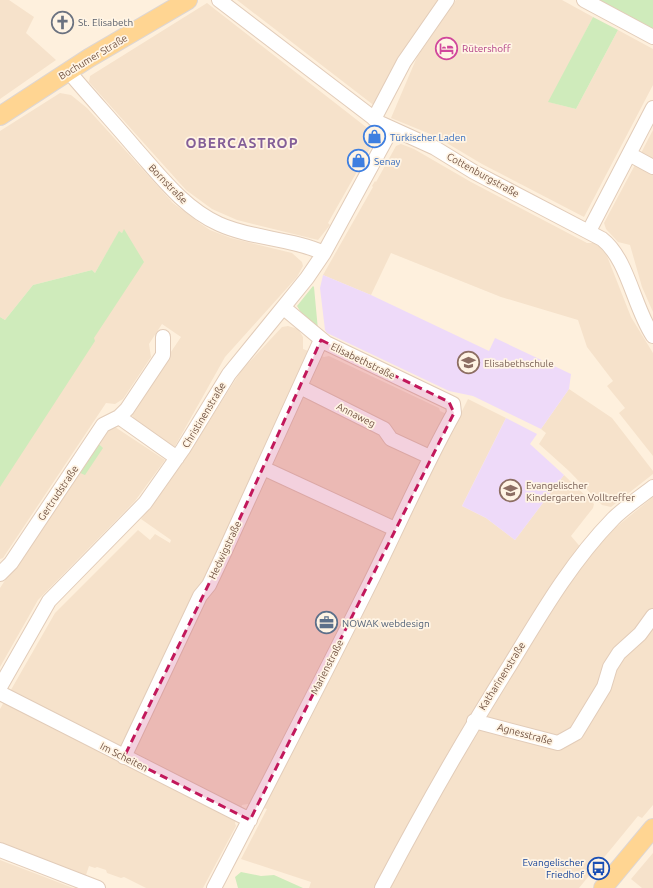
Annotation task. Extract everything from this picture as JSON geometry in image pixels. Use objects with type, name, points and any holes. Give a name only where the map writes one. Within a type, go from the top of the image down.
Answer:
[{"type":"main road","name":"Bochumer Straße","points":[[0,116],[69,72],[188,0]]},
{"type":"main road","points":[[603,888],[653,828]]},
{"type":"street","name":"Cottenburgstraße","points":[[219,0],[374,119],[391,130],[435,148],[474,172],[589,232],[607,243],[614,252],[642,316],[653,336]]},
{"type":"street","points":[[374,119],[404,62],[447,0]]},
{"type":"street","points":[[584,0],[653,37]]},
{"type":"street","name":"Bornstraße","points":[[69,72],[175,193],[198,212],[220,224],[234,229],[311,248],[324,253]]},
{"type":"street","points":[[589,232],[653,108]]},
{"type":"street","name":"Christinenstraße","points":[[0,687],[49,601],[140,508],[177,458],[229,374],[308,278],[324,253],[391,130]]},
{"type":"street","points":[[629,154],[653,167]]},
{"type":"street","name":"Elisabethstraße","points":[[284,308],[321,340],[449,402]]},
{"type":"street","name":"Gertrudstraße","points":[[0,574],[11,563],[103,425],[119,417],[127,409],[163,355],[164,337]]},
{"type":"street","name":"Hedwigstraße","points":[[124,757],[200,596],[209,585],[321,340]]},
{"type":"street","name":"Annaweg","points":[[300,387],[384,429],[391,439],[430,457]]},
{"type":"street","name":"Marienstraße","points":[[214,888],[365,593],[430,457],[454,413],[453,404],[449,402]]},
{"type":"street","points":[[119,417],[177,458]]},
{"type":"street","points":[[263,468],[395,529]]},
{"type":"street","name":"Katharinenstraße","points":[[382,888],[433,791],[474,721],[568,574],[594,540],[614,518],[653,487]]},
{"type":"street","name":"Agnesstraße","points":[[474,721],[558,743],[568,738],[576,733],[604,688],[610,667],[619,653],[640,634],[653,616]]},
{"type":"street","name":"Im Scheiten","points":[[0,693],[250,820]]},
{"type":"street","points":[[0,850],[98,888]]},
{"type":"highlighted area","points":[[321,340],[449,402],[454,413],[250,820],[124,757],[225,551]]},
{"type":"shaded area","points":[[0,0],[9,0],[34,17],[26,33],[56,60],[0,99]]},
{"type":"shaded area","points":[[237,0],[442,0],[376,107]]},
{"type":"shaded area","points":[[456,0],[562,0],[593,17],[549,102],[576,109],[618,30],[653,49],[653,85],[584,217],[482,164],[435,136],[391,118],[417,57]]},
{"type":"shaded area","points":[[207,3],[375,134],[376,138],[328,223],[330,225],[318,240],[237,220],[212,209],[186,190],[89,82],[90,76]]},
{"type":"shaded area","points":[[60,93],[71,95],[87,108],[173,203],[201,224],[210,230],[231,238],[292,253],[302,262],[303,266],[297,277],[225,357],[174,448],[134,420],[132,415],[134,407],[181,337],[162,324],[149,344],[151,357],[123,399],[115,404],[106,403],[3,558],[0,559],[0,480],[134,248],[124,230],[122,233],[119,232],[95,273],[92,270],[33,285],[5,320],[0,317],[0,131]]},
{"type":"shaded area","points":[[653,130],[653,162],[641,153]]},
{"type":"shaded area","points":[[401,144],[414,149],[471,182],[587,243],[594,243],[601,248],[607,256],[631,317],[653,353],[653,456],[619,413],[625,408],[607,386],[613,381],[587,347],[578,320],[501,297],[391,253],[371,295],[323,275],[373,187],[372,186],[375,181],[376,182],[396,146]]},
{"type":"shaded area","points":[[636,163],[653,173],[653,312],[642,287],[630,245],[618,242],[606,229],[604,223]]},
{"type":"shaded area","name":"Elisabethschule","points":[[323,275],[371,295],[489,351],[495,338],[571,374],[569,389],[541,429],[473,396],[449,391],[327,333],[325,330],[320,288]]},
{"type":"shaded area","points":[[288,326],[298,329],[303,337],[303,349],[324,357],[329,356],[439,408],[440,411],[458,419],[468,399],[506,418],[462,506],[486,518],[515,540],[564,475],[594,504],[593,508],[571,536],[589,557],[615,528],[653,497],[653,805],[642,818],[638,816],[579,888],[309,888],[311,882],[241,859],[267,809],[248,804],[242,805],[235,823],[236,826],[203,888],[146,888],[124,877],[121,878],[107,873],[106,870],[89,866],[86,875],[0,844],[0,709],[55,613],[138,530],[150,540],[155,534],[170,543],[171,540],[141,519],[189,453],[241,371],[282,327]]},
{"type":"shaded area","points":[[569,389],[612,418],[653,471],[653,474],[611,507],[602,505],[569,471],[539,444],[546,433],[541,429]]},
{"type":"shaded area","name":"Evangelischer Kindergarten Volltreffer","points":[[506,418],[537,434],[530,444],[564,475],[515,540],[486,518],[462,506]]},
{"type":"shaded area","points":[[115,427],[165,460],[135,501],[38,600],[0,667],[0,588],[74,476],[80,473],[85,474],[102,448],[98,441],[104,431]]},
{"type":"shaded area","points":[[653,853],[653,888],[642,888],[631,879]]},
{"type":"shaded area","points":[[0,860],[42,876],[73,888],[0,888]]},
{"type":"green space","points":[[593,0],[653,0],[653,32]]},
{"type":"green space","points":[[593,17],[618,30],[576,109],[548,102]]},
{"type":"green space","points":[[124,229],[144,262],[94,338],[95,341],[0,487],[0,317],[5,320],[33,285],[92,270],[95,273],[119,231],[122,233]]},
{"type":"green space","points":[[313,286],[318,330],[305,319],[297,306]]},
{"type":"green space","points":[[99,444],[103,448],[85,475],[80,473]]},
{"type":"green space","points":[[241,872],[261,876],[274,875],[303,888],[238,888],[235,877]]},
{"type":"place","name":"St. Elisabeth","points":[[62,22]]},
{"type":"place","name":"Rütershoff","points":[[447,48]]},
{"type":"place","name":"Türkischer Laden","points":[[375,137]]},
{"type":"place","name":"Senay","points":[[358,161]]},
{"type":"place","name":"Elisabethschule","points":[[468,363]]},
{"type":"place","name":"Evangelischer Kindergarten Volltreffer","points":[[511,491]]},
{"type":"place","name":"NOWAK webdesign","points":[[327,623]]},
{"type":"place","name":"Evangelischer Friedhof","points":[[599,868]]},
{"type":"district","name":"OBERCASTROP","points":[[242,143]]}]
